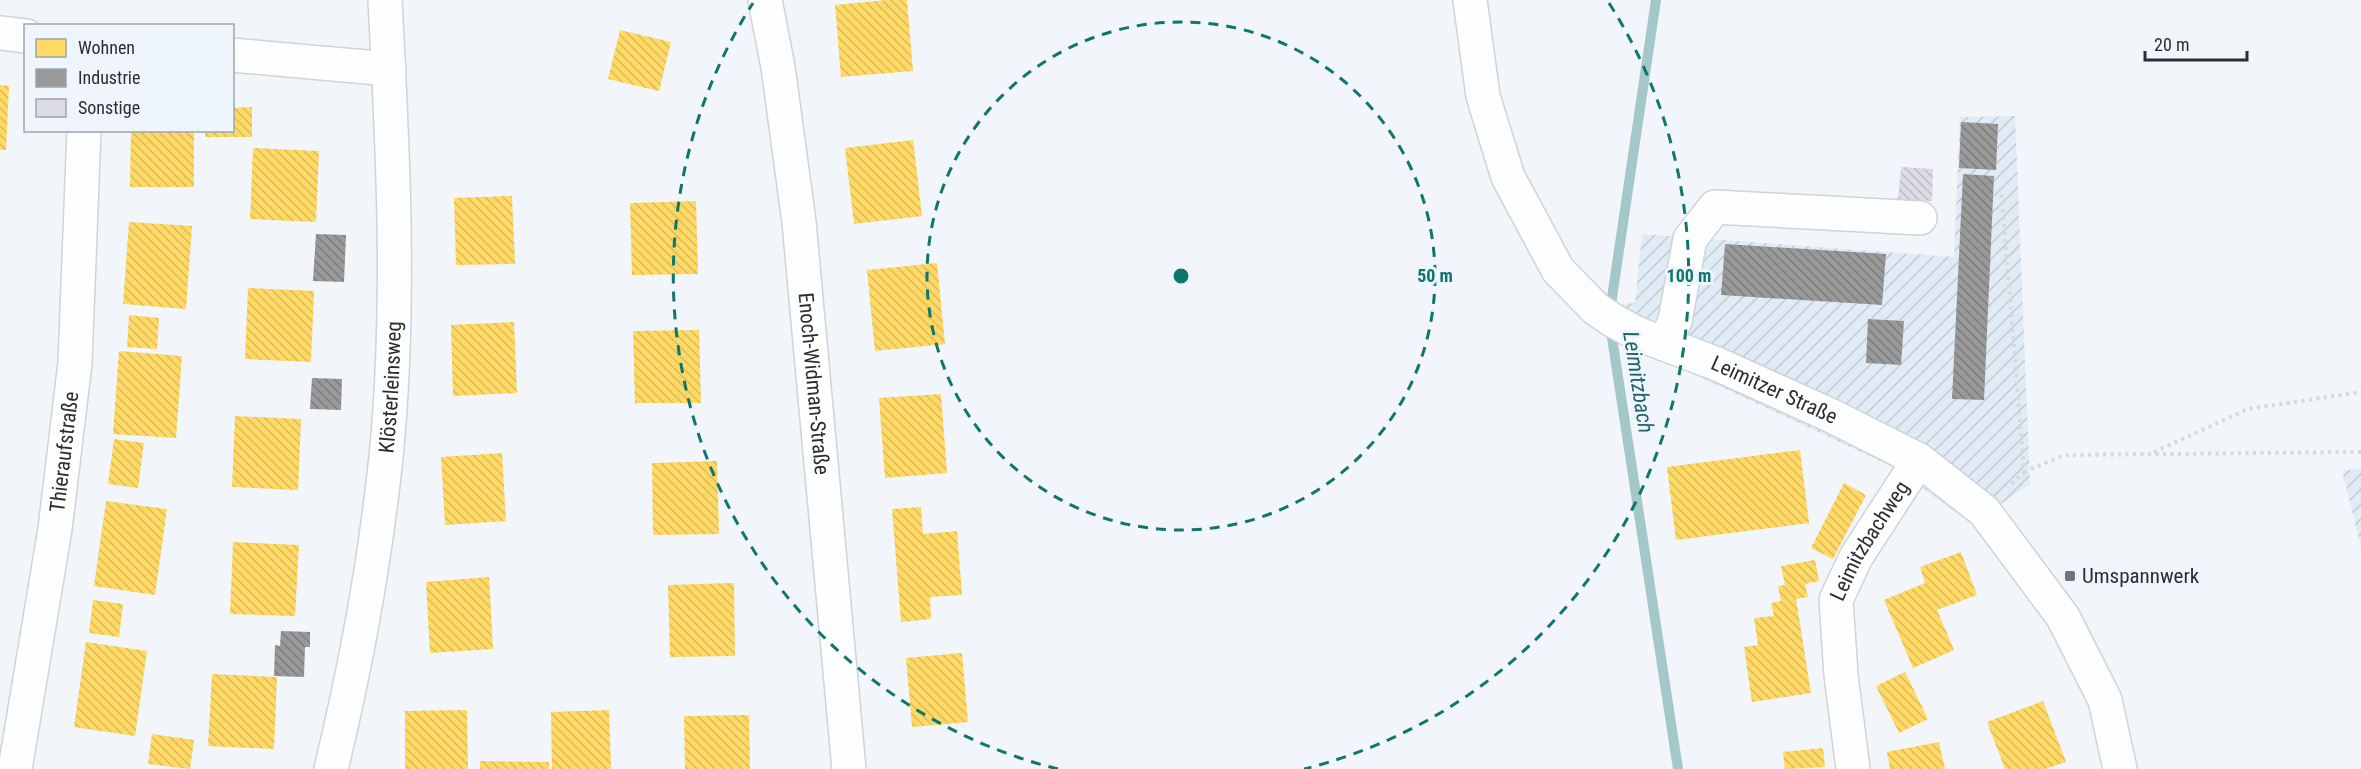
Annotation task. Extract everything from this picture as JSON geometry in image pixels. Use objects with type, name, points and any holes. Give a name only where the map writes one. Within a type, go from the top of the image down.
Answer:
[{"type":"street","name":"Klösterleinsweg","points":[[331,769],[368,596],[386,456],[394,293],[389,69],[385,0]]},
{"type":"street","name":"Enoch-Widman-Straße","points":[[765,0],[778,67],[799,222],[849,769]]},
{"type":"street","name":"Leimitzer Straße","points":[[1470,0],[1483,96],[1508,177],[1558,270],[1596,309],[1651,339],[1728,368],[1919,460],[1984,511],[2063,617],[2105,700],[2120,769]]},
{"type":"street","points":[[0,33],[24,36]]},
{"type":"street","points":[[234,55],[389,69]]},
{"type":"street","name":"Thieraufstraße","points":[[15,769],[54,530],[75,363],[84,132]]},
{"type":"street","points":[[1651,339],[1675,321],[1690,239],[1715,207],[1920,218]]},
{"type":"street","name":"Leimitzbachweg","points":[[1853,769],[1841,675],[1836,600],[1856,557],[1919,460]]},
{"type":"path","points":[[2001,187],[2024,472]]},
{"type":"path","points":[[2150,454],[2247,409],[2361,392]]},
{"type":"path","points":[[1984,511],[2024,472],[2064,455],[2361,452]]},
{"type":"shaded area","points":[[2015,116],[2030,484],[1972,524],[1893,467],[1605,333],[1604,305],[1635,303],[1642,234],[1954,257],[1960,117]]},
{"type":"shaded area","points":[[2361,468],[2361,547],[2342,471]]},
{"type":"building: Wohnen","points":[[907,0],[913,71],[841,77],[835,5]]},
{"type":"building: Wohnen","points":[[620,30],[671,42],[659,91],[608,79]]},
{"type":"building: Wohnen","points":[[0,85],[9,86],[6,150],[0,150]]},
{"type":"building: Wohnen","points":[[252,107],[252,137],[205,137],[205,132],[234,132],[234,108]]},
{"type":"building: Wohnen","points":[[131,132],[194,132],[194,187],[130,187]]},
{"type":"building: Wohnen","points":[[913,140],[922,216],[854,224],[845,148]]},
{"type":"building: Wohnen","points":[[253,148],[319,151],[316,222],[250,219]]},
{"type":"building: Wohnen","points":[[512,196],[515,264],[456,265],[454,198]]},
{"type":"building: Wohnen","points":[[696,201],[698,274],[632,275],[630,203]]},
{"type":"building: Wohnen","points":[[129,222],[192,226],[186,309],[123,304]]},
{"type":"building: Wohnen","points":[[937,263],[945,344],[875,351],[867,270]]},
{"type":"building: Wohnen","points":[[248,288],[314,291],[311,362],[245,359]]},
{"type":"building: Wohnen","points":[[129,315],[159,318],[157,349],[127,347]]},
{"type":"building: Wohnen","points":[[514,322],[517,393],[453,396],[451,325]]},
{"type":"building: Wohnen","points":[[699,330],[701,403],[635,403],[633,331]]},
{"type":"building: Wohnen","points":[[119,351],[182,356],[176,438],[113,434]]},
{"type":"building: Wohnen","points":[[941,394],[947,473],[885,478],[879,398]]},
{"type":"building: Wohnen","points":[[235,416],[301,419],[298,490],[232,487]]},
{"type":"building: Wohnen","points":[[114,439],[144,443],[138,488],[108,484]]},
{"type":"building: Wohnen","points":[[1800,450],[1809,523],[1676,540],[1667,467]]},
{"type":"building: Wohnen","points":[[502,453],[506,521],[445,525],[441,457]]},
{"type":"building: Wohnen","points":[[717,461],[719,534],[653,535],[652,463]]},
{"type":"building: Wohnen","points":[[1844,483],[1866,495],[1833,559],[1811,548]]},
{"type":"building: Wohnen","points":[[106,501],[167,509],[155,595],[94,586]]},
{"type":"building: Wohnen","points":[[921,507],[923,534],[957,531],[962,595],[930,597],[931,619],[901,622],[892,509]]},
{"type":"building: Wohnen","points":[[233,542],[299,545],[295,616],[230,614]]},
{"type":"building: Wohnen","points":[[1961,552],[1977,595],[1937,610],[1954,650],[1913,668],[1884,600],[1925,583],[1920,567]]},
{"type":"building: Wohnen","points":[[1815,560],[1819,581],[1805,584],[1808,597],[1796,599],[1811,693],[1752,702],[1744,647],[1758,645],[1754,618],[1774,616],[1771,603],[1781,601],[1778,586],[1785,585],[1781,566]]},
{"type":"building: Wohnen","points":[[489,577],[493,649],[430,653],[426,582]]},
{"type":"building: Wohnen","points":[[734,583],[735,656],[670,657],[668,585]]},
{"type":"building: Wohnen","points":[[93,600],[123,604],[119,637],[89,633]]},
{"type":"building: Wohnen","points":[[86,642],[147,651],[135,736],[74,727]]},
{"type":"building: Wohnen","points":[[962,653],[968,722],[912,727],[906,658]]},
{"type":"building: Wohnen","points":[[1905,672],[1928,719],[1899,733],[1876,686]]},
{"type":"building: Wohnen","points":[[212,674],[277,677],[274,749],[208,746]]},
{"type":"building: Wohnen","points":[[2043,701],[2066,762],[2045,769],[2005,769],[1987,722]]},
{"type":"building: Wohnen","points":[[467,710],[468,769],[405,769],[405,711]]},
{"type":"building: Wohnen","points":[[609,710],[611,769],[552,769],[551,712]]},
{"type":"building: Wohnen","points":[[749,715],[750,769],[685,769],[684,716]]},
{"type":"building: Wohnen","points":[[152,734],[194,740],[190,769],[148,764]]},
{"type":"building: Wohnen","points":[[1939,742],[1945,769],[1890,769],[1887,752]]},
{"type":"building: Wohnen","points":[[1823,748],[1825,767],[1785,769],[1783,752]]},
{"type":"building: Wohnen","points":[[480,761],[549,762],[549,769],[480,769]]},
{"type":"building: Industrie","points":[[1961,122],[1998,124],[1996,170],[1959,168]]},
{"type":"building: Industrie","points":[[1963,174],[1994,176],[1984,400],[1952,399]]},
{"type":"building: Industrie","points":[[316,234],[346,235],[344,282],[313,281]]},
{"type":"building: Industrie","points":[[1725,244],[1886,254],[1882,305],[1721,295]]},
{"type":"building: Industrie","points":[[1868,319],[1904,321],[1901,365],[1866,363]]},
{"type":"building: Industrie","points":[[312,378],[342,379],[341,410],[310,409]]},
{"type":"building: Industrie","points":[[281,631],[310,632],[310,647],[305,647],[304,677],[274,676],[275,645],[280,646]]},
{"type":"building: Sonstige","points":[[1901,167],[1933,169],[1932,201],[1898,199]]},
{"type":"waterway","name":"Leimitzbach","points":[[1656,0],[1609,318],[1678,769]]},
{"type":"place","name":"Umspannwerk","points":[[2070,576]]}]
